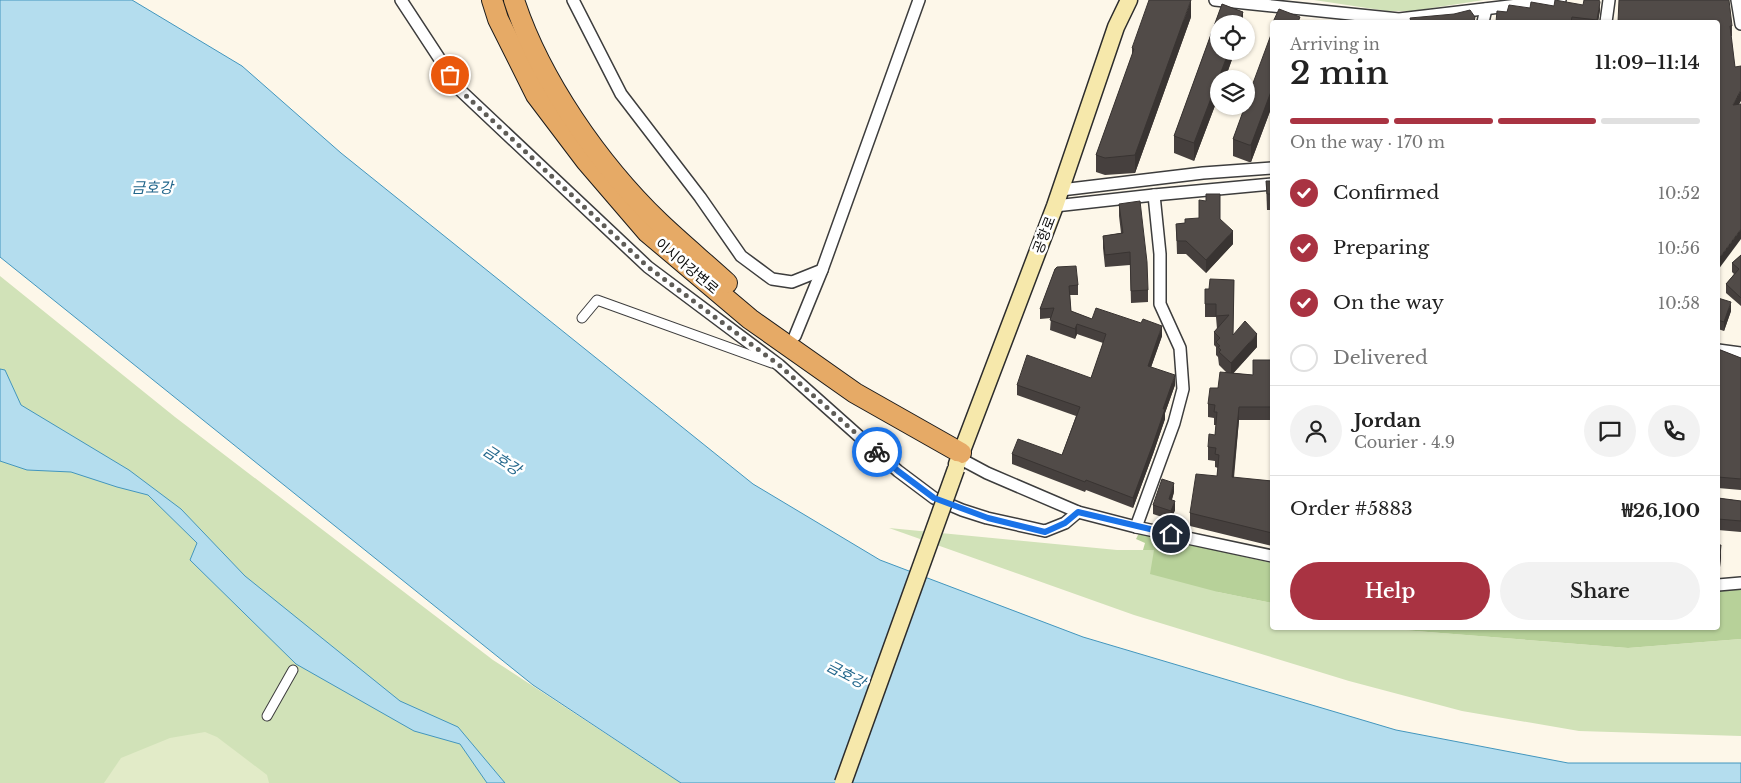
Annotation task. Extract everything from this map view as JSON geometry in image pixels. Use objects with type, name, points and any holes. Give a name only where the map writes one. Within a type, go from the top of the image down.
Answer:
[{"type":"highway","name":"이시아강변로","points":[[492,0],[498,20],[536,95],[586,161],[647,232],[750,320],[855,393],[961,455]]},
{"type":"highway","name":"이시아강변로","points":[[514,0],[540,60],[559,96],[618,179],[658,221],[758,310],[886,397],[961,455]]},
{"type":"main road","name":"공항로","points":[[843,783],[961,455],[1061,190],[1116,27],[1129,0]]},
{"type":"street","points":[[401,0],[460,90],[648,267],[779,365],[898,471],[934,498],[988,518],[1045,532],[1065,523],[1078,512]]},
{"type":"street","points":[[573,0],[621,94],[700,198],[741,256],[772,280],[792,282],[822,270]]},
{"type":"street","points":[[795,336],[822,270],[919,0]]},
{"type":"street","points":[[1215,0],[1391,20]]},
{"type":"street","points":[[1407,20],[1560,0]]},
{"type":"street","points":[[1606,20],[1609,0]]},
{"type":"street","points":[[1737,0],[1741,24]]},
{"type":"street","points":[[1483,20],[1486,9]]},
{"type":"street","points":[[1061,190],[1203,173],[1270,168]]},
{"type":"street","points":[[1055,206],[1270,184]]},
{"type":"street","points":[[1136,527],[1174,423],[1182,389],[1180,348],[1160,304],[1160,254],[1154,195]]},
{"type":"street","points":[[582,318],[596,300],[779,365]]},
{"type":"street","points":[[1720,350],[1741,353]]},
{"type":"street","points":[[961,455],[994,477],[1078,512],[1136,527],[1270,556]]},
{"type":"street","points":[[1720,585],[1741,583]]},
{"type":"street","points":[[267,716],[294,670]]},
{"type":"green space","points":[[1314,0],[1484,0],[1412,11],[1387,11]]},
{"type":"green space","points":[[0,276],[175,417],[493,660],[681,783],[0,783]]},
{"type":"green space","points":[[889,528],[1117,550],[1155,550],[1218,592],[1270,603],[1270,630],[1403,630],[1628,648],[1741,639],[1741,736],[1579,731],[1462,711],[1349,681],[1134,615]]},
{"type":"green space","points":[[1139,533],[1270,563],[1270,603],[1218,592],[1150,574],[1154,550],[1143,550],[1145,543],[1136,539]]},
{"type":"green space","points":[[1741,586],[1741,639],[1628,648],[1403,630],[1720,630],[1720,588]]},
{"type":"green space","points":[[205,732],[217,737],[267,775],[269,783],[104,783],[121,758],[170,738]]},
{"type":"water","name":"금호강","points":[[0,0],[132,0],[242,66],[341,153],[753,484],[880,560],[1083,637],[1396,730],[1568,763],[1741,763],[1741,783],[681,783],[533,685],[0,257]]},
{"type":"water","points":[[0,369],[5,370],[21,405],[129,470],[181,509],[245,576],[400,701],[458,727],[505,783],[487,783],[460,744],[414,731],[296,664],[190,560],[197,543],[148,495],[71,472],[27,470],[0,461]]},
{"type":"building","points":[[1149,0],[1191,0],[1135,155],[1105,158],[1096,155],[1134,49],[1132,48]]},
{"type":"building","points":[[1555,0],[1583,5],[1584,0],[1599,0],[1600,2],[1597,20],[1572,17],[1571,20],[1496,20],[1497,11],[1507,12],[1509,5],[1530,8],[1531,2],[1554,6]]},
{"type":"building","points":[[1619,0],[1729,0],[1735,67],[1741,66],[1741,90],[1733,105],[1741,104],[1741,229],[1720,257],[1720,20],[1618,20]]},
{"type":"building","points":[[1222,4],[1243,12],[1242,15],[1218,15]]},
{"type":"building","points":[[1279,9],[1300,17],[1299,20],[1274,20]]},
{"type":"building","points":[[1470,10],[1475,17],[1474,20],[1410,20],[1410,18],[1454,14]]},
{"type":"building","points":[[1210,37],[1210,60],[1226,60],[1222,70],[1210,70],[1210,101],[1194,143],[1174,136]]},
{"type":"building","points":[[1270,37],[1270,94],[1251,145],[1233,139],[1242,115],[1255,115],[1255,78]]},
{"type":"building","points":[[1266,181],[1270,181],[1270,194],[1267,194]]},
{"type":"building","points":[[1206,194],[1220,194],[1220,219],[1233,231],[1206,260],[1186,241],[1177,241],[1176,224],[1185,223],[1185,219],[1199,218],[1199,200],[1206,201]]},
{"type":"building","points":[[1140,201],[1147,262],[1148,290],[1131,291],[1130,252],[1105,255],[1103,236],[1123,233],[1119,204]]},
{"type":"building","points":[[1741,255],[1741,298],[1726,284],[1739,269],[1732,263]]},
{"type":"building","points":[[1076,266],[1078,285],[1069,286],[1071,311],[1092,319],[1096,308],[1141,323],[1143,319],[1162,326],[1148,366],[1175,375],[1163,409],[1165,409],[1133,498],[1012,454],[1018,439],[1062,455],[1080,407],[1017,385],[1027,355],[1091,378],[1106,334],[1077,324],[1075,329],[1050,320],[1054,308],[1040,309],[1055,269],[1057,267]]},
{"type":"building","points":[[1210,279],[1234,280],[1233,335],[1245,321],[1257,334],[1231,363],[1219,352],[1221,350],[1218,347],[1220,346],[1216,342],[1220,338],[1214,332],[1229,315],[1216,316],[1216,304],[1205,304],[1205,289],[1209,289]]},
{"type":"building","points":[[1720,299],[1731,302],[1724,322],[1720,321]]},
{"type":"building","points":[[1720,350],[1741,358],[1741,479],[1720,477]]},
{"type":"building","points":[[1253,360],[1270,360],[1270,407],[1239,407],[1232,477],[1270,481],[1270,533],[1190,513],[1196,474],[1217,476],[1219,455],[1215,454],[1216,448],[1208,447],[1209,434],[1215,435],[1217,412],[1214,412],[1215,405],[1208,404],[1210,388],[1218,388],[1220,372],[1253,375]]},
{"type":"building","points":[[1162,479],[1174,483],[1169,499],[1175,501],[1171,511],[1153,505]]},
{"type":"building","points":[[1720,498],[1741,501],[1741,521],[1720,519]]},
{"type":"way so far","points":[[450,75],[460,90],[648,267],[779,365],[877,452]]},
{"type":"route","points":[[877,452],[898,471],[934,498],[962,510],[988,518],[1045,532],[1065,523],[1078,512],[1171,534]]}]
